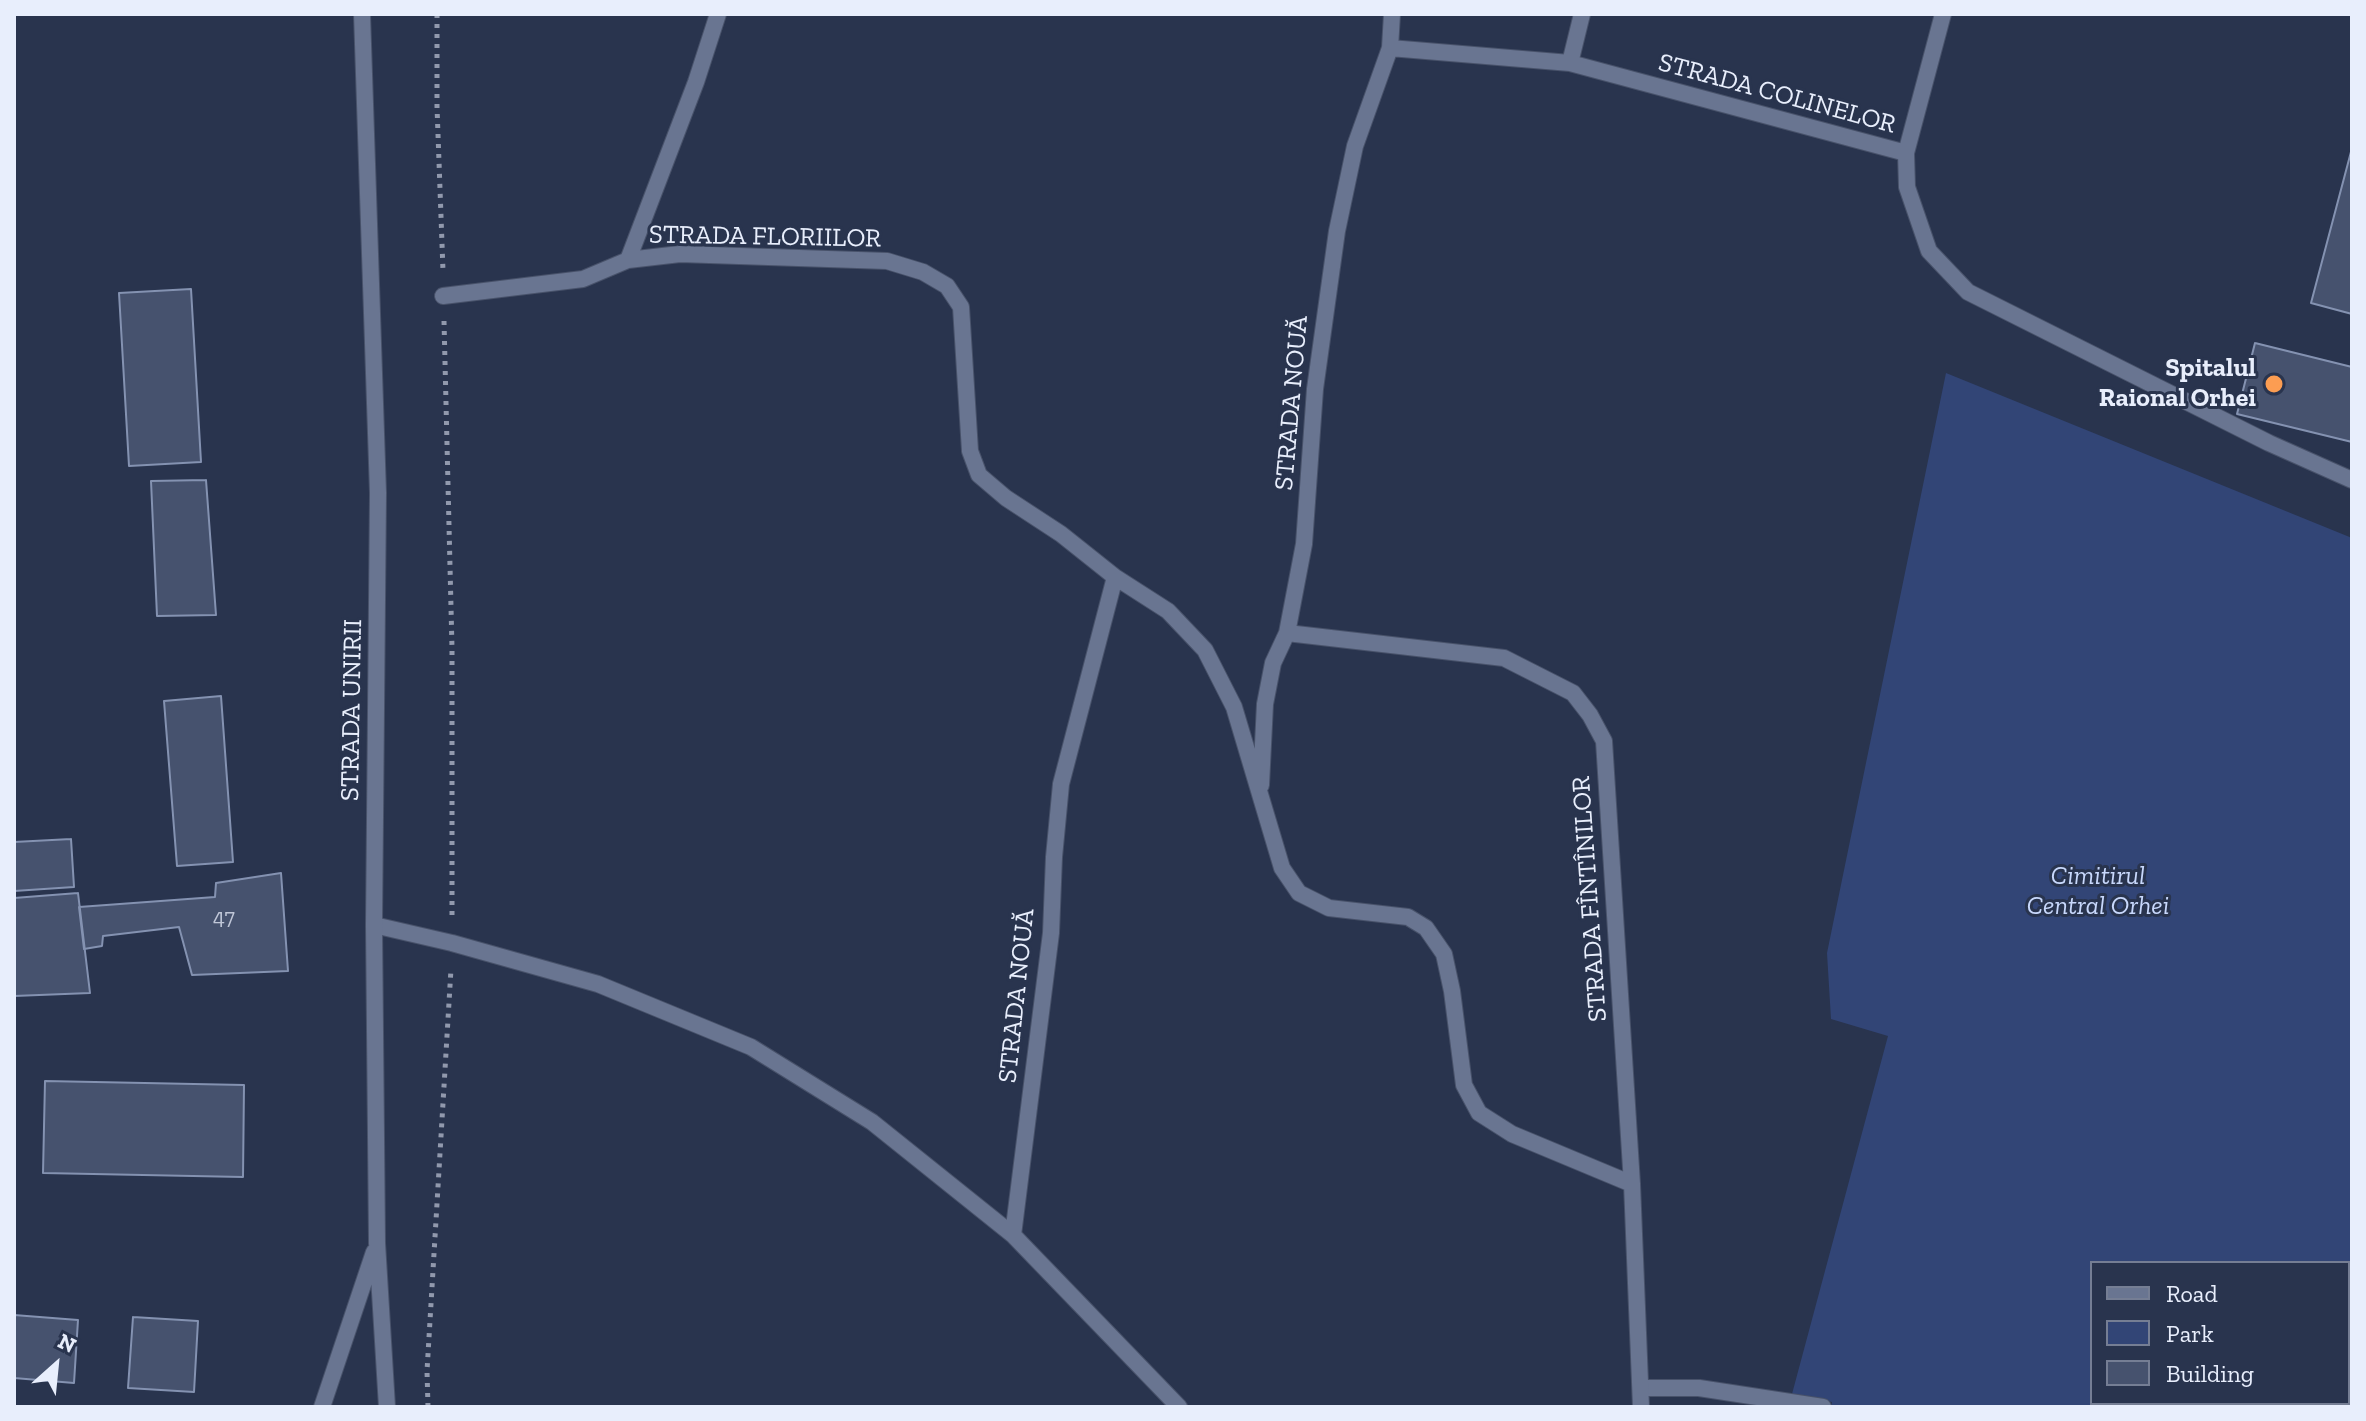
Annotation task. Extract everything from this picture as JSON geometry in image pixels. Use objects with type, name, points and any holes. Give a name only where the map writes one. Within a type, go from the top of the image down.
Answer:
[{"type":"street","name":"STRADA UNIRII","points":[[362,14],[378,493],[374,925],[377,1243],[387,1407]]},
{"type":"street","points":[[628,260],[696,82],[718,14]]},
{"type":"street","name":"STRADA NOUĂ","points":[[1260,799],[1265,704],[1273,663],[1287,633],[1304,544],[1315,389],[1337,231],[1355,146],[1390,48],[1392,14]]},
{"type":"street","points":[[1570,63],[1582,14]]},
{"type":"street","points":[[1906,153],[1943,14]]},
{"type":"street","name":"STRADA COLINELOR","points":[[1390,48],[1570,63],[1906,153],[1907,187],[1929,251],[1968,292],[2269,443],[2352,480]]},
{"type":"street","name":"STRADA FLORIILOR","points":[[443,296],[583,279],[628,260],[680,254],[887,261],[923,272],[947,286],[961,307],[970,451],[979,475],[1115,577],[1168,611],[1205,650],[1234,707],[1282,868],[1299,893],[1329,908],[1408,917],[1426,928],[1444,954],[1464,1085],[1479,1113],[1512,1134],[1632,1184]]},
{"type":"street","name":"STRADA NOUĂ","points":[[1013,1235],[1051,933],[1061,784],[1115,577]]},
{"type":"street","name":"STRADA FÎNTÎNILOR","points":[[1287,633],[1504,658],[1573,693],[1604,741],[1632,1184],[1641,1407]]},
{"type":"street","points":[[374,925],[452,943],[598,984],[751,1047],[872,1122],[1013,1235],[1179,1407]]},
{"type":"street","points":[[322,1407],[377,1243]]},
{"type":"street","points":[[1641,1388],[1699,1388],[1823,1407]]},
{"type":"path","points":[[428,1407],[427,1371],[452,943],[452,648],[437,14]]},
{"type":"green space","name":"Cimitirul Central Orhei","points":[[1946,373],[2352,538],[2352,1407],[1831,1407],[1832,1402],[1792,1394],[1888,1036],[1831,1019],[1827,953]]},
{"type":"building","points":[[2352,148],[2352,314],[2311,303]]},
{"type":"building","points":[[191,289],[201,462],[129,466],[119,293]]},
{"type":"building","points":[[2255,343],[2352,367],[2352,442],[2237,414]]},
{"type":"building","points":[[206,480],[216,615],[157,616],[151,481]]},
{"type":"building","points":[[221,696],[233,862],[177,866],[164,701]]},
{"type":"building","points":[[71,839],[74,887],[14,891],[14,842]]},
{"type":"building","points":[[281,873],[288,971],[192,975],[179,927],[103,936],[102,946],[84,949],[79,907],[215,897],[216,883]]},
{"type":"building","points":[[78,893],[90,993],[14,996],[14,898]]},
{"type":"building","points":[[45,1081],[244,1085],[243,1177],[43,1173]]},
{"type":"building","points":[[14,1315],[78,1320],[74,1383],[14,1378]]},
{"type":"building","points":[[133,1317],[198,1321],[194,1392],[128,1388]]},
{"type":"place","name":"Spitalul Raional Orhei","points":[[2274,384]]}]
